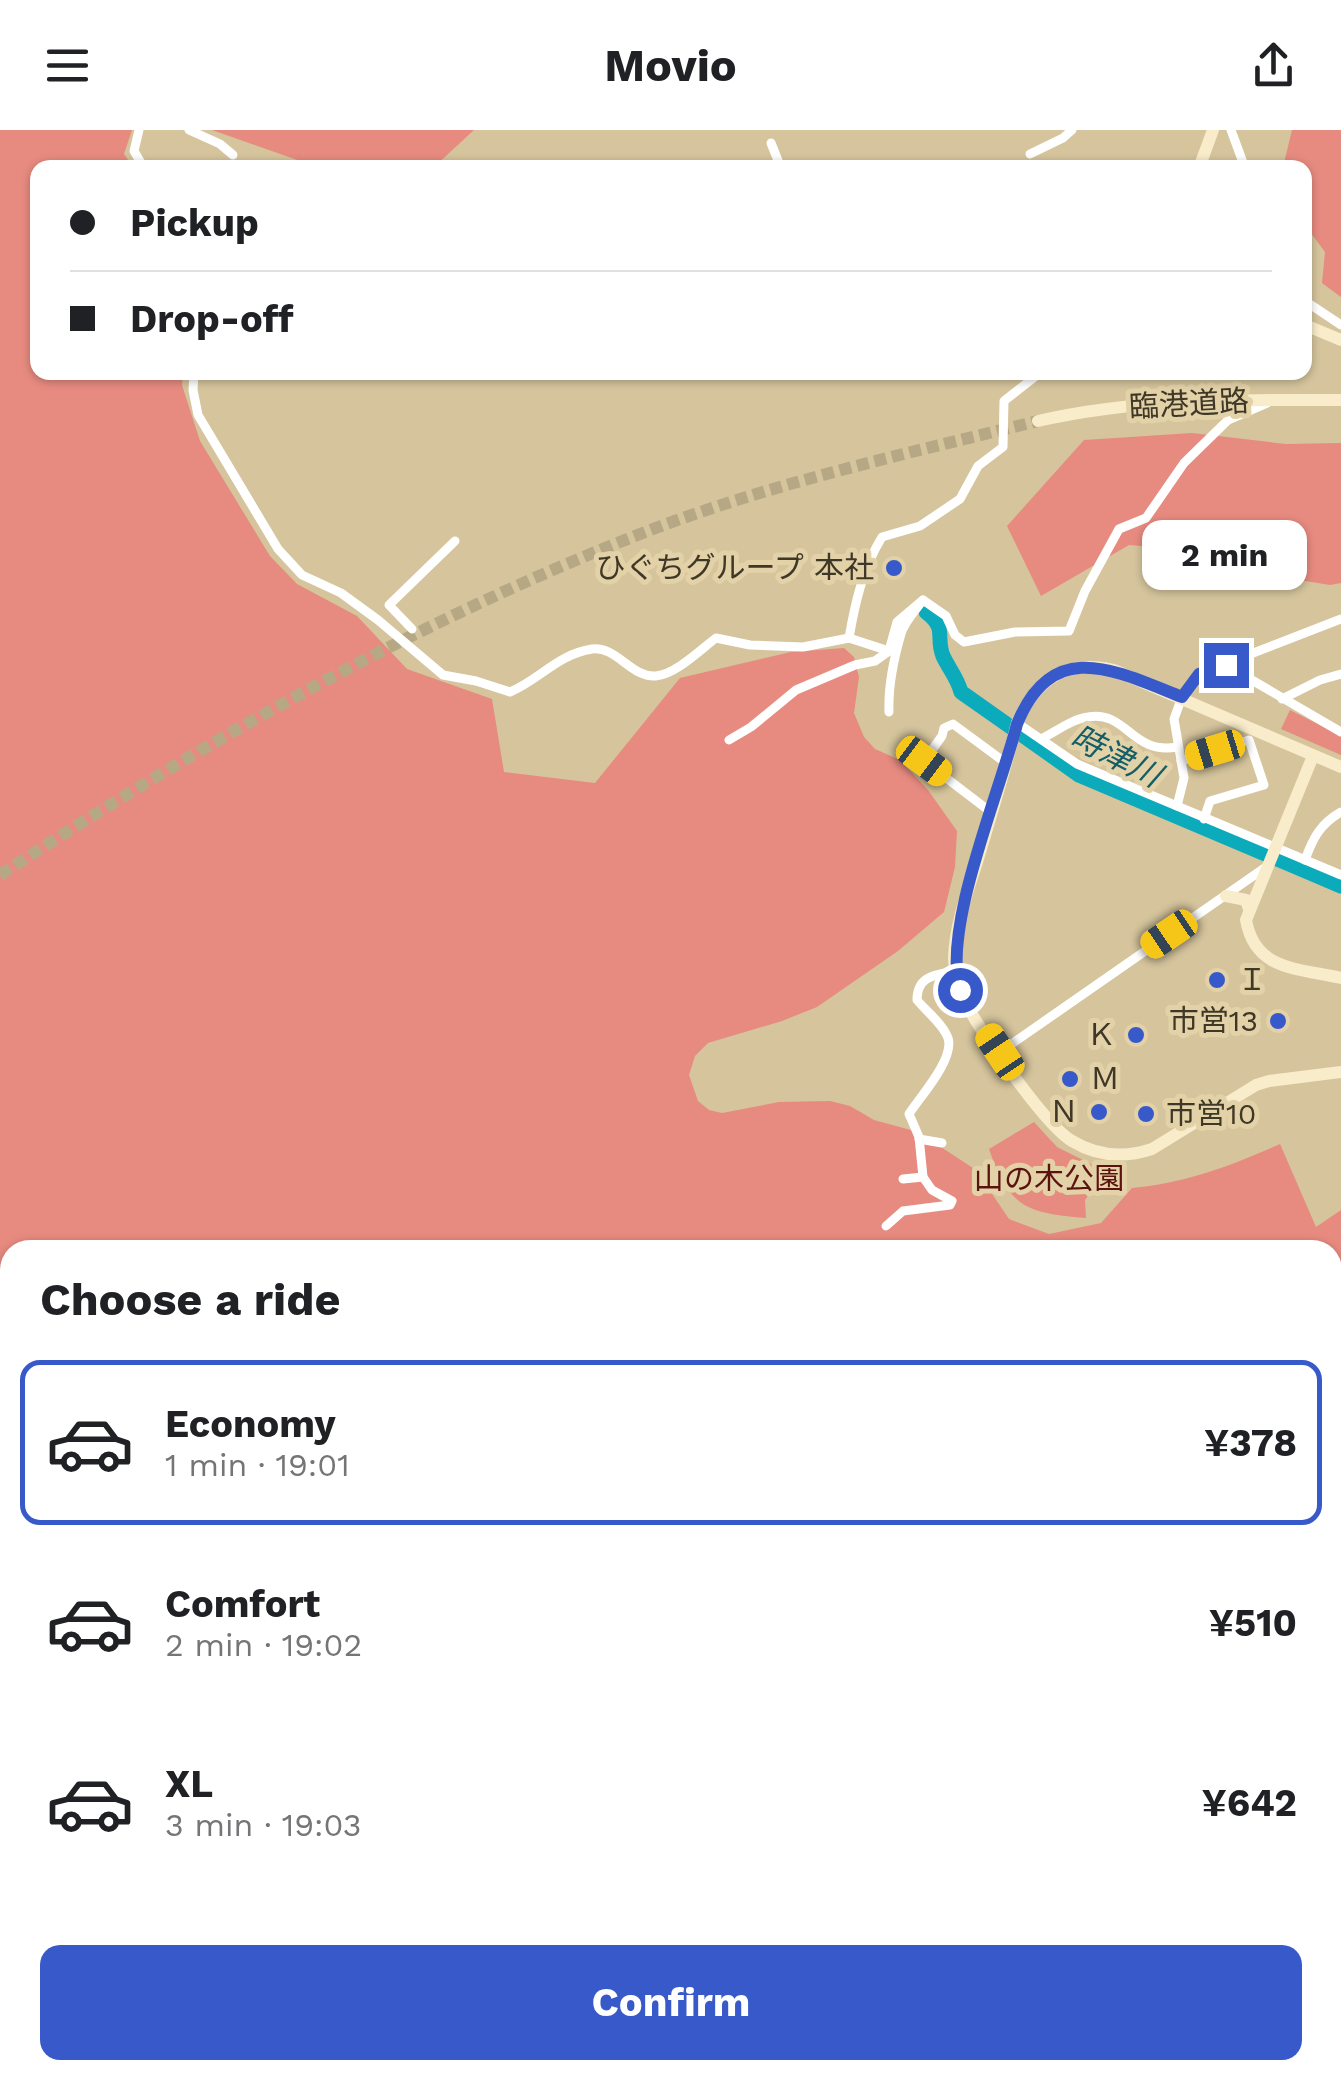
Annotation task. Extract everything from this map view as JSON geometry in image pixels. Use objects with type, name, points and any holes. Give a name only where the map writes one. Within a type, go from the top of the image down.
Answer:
[{"type":"street","points":[[139,130],[134,152],[139,160]]},
{"type":"street","points":[[190,130],[233,155]]},
{"type":"street","points":[[1030,154],[1072,130]]},
{"type":"street","points":[[1202,160],[1213,130]]},
{"type":"street","points":[[1231,130],[1242,160]]},
{"type":"street","points":[[772,143],[778,160]]},
{"type":"street","points":[[1312,306],[1341,325]]},
{"type":"street","points":[[1312,329],[1341,340]]},
{"type":"street","points":[[195,380],[198,414],[278,549],[302,575],[341,594],[378,620],[443,675],[510,692],[529,685],[554,662],[590,649],[606,649],[640,672],[655,676],[716,638],[750,645],[803,646],[849,638],[889,651]]},
{"type":"street","points":[[849,638],[854,604],[871,554],[882,537],[920,526],[960,499],[978,466],[1003,447],[1004,401],[1031,380]]},
{"type":"street","points":[[922,600],[946,616],[964,642],[1015,632],[1069,631],[1085,590],[1120,530],[1146,518],[1184,463],[1228,420],[1274,400]]},
{"type":"street","name":"臨港道路","points":[[1038,421],[1130,406],[1341,400]]},
{"type":"street","points":[[412,628],[389,605],[455,541]]},
{"type":"street","points":[[729,740],[796,690],[855,665],[875,661],[889,651],[897,622],[922,600]]},
{"type":"street","points":[[889,712],[888,688],[900,652],[901,631],[922,600]]},
{"type":"street","points":[[1177,806],[1184,778],[1174,719],[1182,697],[1199,674],[1341,619]]},
{"type":"street","points":[[1226,665],[1341,732]]},
{"type":"street","points":[[1341,767],[1114,670],[1082,666],[1048,679],[1028,698],[1017,723],[957,934],[955,971],[966,1003],[1056,1127],[1070,1140],[1094,1151],[1118,1155],[1152,1149],[1256,1085],[1341,1072]]},
{"type":"street","points":[[1282,700],[1341,674]]},
{"type":"street","points":[[1043,738],[1076,720],[1103,716],[1114,720],[1144,745],[1157,749],[1177,747]]},
{"type":"street","points":[[1017,723],[1078,764],[1340,874]]},
{"type":"street","points":[[992,813],[924,761],[944,728],[953,724],[1006,764]]},
{"type":"street","points":[[1181,761],[1249,740],[1264,785],[1210,802],[1204,819]]},
{"type":"street","points":[[1314,756],[1246,920],[1249,935],[1261,955],[1273,962],[1341,978]]},
{"type":"street","points":[[1305,860],[1319,830],[1341,812]]},
{"type":"street","points":[[1000,1052],[1266,868]]},
{"type":"street","points":[[1226,896],[1246,900],[1249,909]]},
{"type":"street","points":[[886,1226],[903,1211],[950,1205],[952,1200],[932,1190],[923,1177],[920,1139],[909,1112],[928,1092],[948,1040],[918,1000],[918,989],[930,977],[955,971]]},
{"type":"street","points":[[920,1139],[942,1144]]},
{"type":"street","points":[[903,1179],[923,1177]]},
{"type":"green space","points":[[0,130],[132,130],[124,154],[128,160],[30,160],[30,380],[182,380],[200,441],[270,556],[297,584],[357,616],[407,669],[492,699],[504,772],[595,783],[680,678],[791,652],[844,648],[854,657],[859,677],[854,713],[864,737],[875,749],[900,760],[928,790],[957,831],[955,867],[944,912],[898,951],[817,1007],[708,1043],[695,1056],[689,1075],[698,1101],[709,1110],[722,1113],[779,1102],[830,1101],[850,1106],[874,1120],[918,1132],[976,1170],[1009,1219],[1049,1234],[1101,1223],[1132,1188],[1208,1172],[1280,1144],[1316,1227],[1341,1210],[1341,1240],[0,1240]]},
{"type":"green space","points":[[212,130],[474,130],[442,160],[297,160]]},
{"type":"green space","points":[[1292,130],[1341,130],[1341,297],[1322,283],[1325,252],[1312,234],[1312,160],[1285,160]]},
{"type":"green space","points":[[1192,433],[1286,444],[1341,443],[1341,583],[1330,585],[1269,575],[1236,527],[1176,549],[1129,545],[1041,596],[1007,526],[1084,440]]},
{"type":"green space","points":[[1290,710],[1341,736],[1341,755],[1281,729]]},
{"type":"green space","name":"山の木公園","points":[[1034,1122],[1057,1147],[1105,1171],[1085,1200],[1086,1218],[1035,1210],[1023,1204],[1004,1184],[989,1149]]},
{"type":"waterway","name":"時津川","points":[[926,612],[937,623],[943,656],[961,692],[1079,775],[1341,886]]},
{"type":"tunnel","points":[[0,875],[236,730],[400,642],[568,563],[747,497],[1038,421]]},
{"type":"place","name":"ひぐちグループ 本社","points":[[894,568]]},
{"type":"place","name":"Ｉ","points":[[1217,980]]},
{"type":"place","name":"市営13","points":[[1278,1021]]},
{"type":"place","name":"Ｋ","points":[[1136,1035]]},
{"type":"place","name":"Ｍ","points":[[1070,1079]]},
{"type":"place","name":"Ｎ","points":[[1099,1112]]},
{"type":"place","name":"市営10","points":[[1146,1114]]},
{"type":"route","points":[[960,990],[954,958],[963,908],[1028,698],[1048,679],[1082,666],[1114,670],[1182,697],[1199,674],[1226,665]]}]
